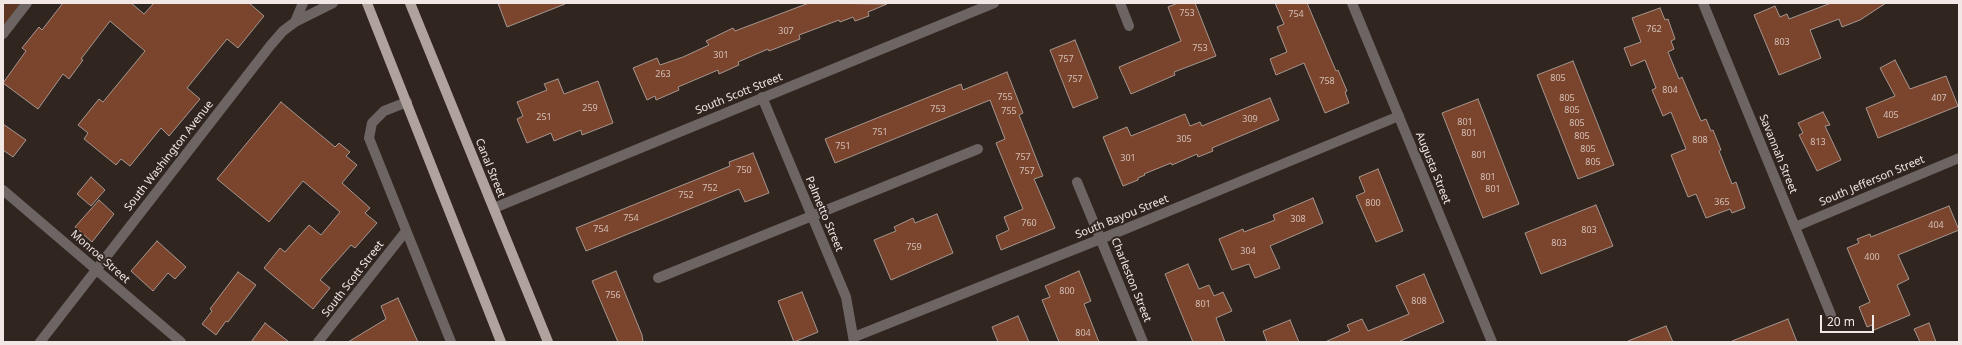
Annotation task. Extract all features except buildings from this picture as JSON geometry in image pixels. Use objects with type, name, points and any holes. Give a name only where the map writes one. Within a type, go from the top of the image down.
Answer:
[{"type":"main road","points":[[367,3],[501,342]]},
{"type":"main road","name":"Canal Street","points":[[410,3],[548,342]]},
{"type":"street","points":[[3,34],[27,3]]},
{"type":"street","points":[[295,22],[303,3]]},
{"type":"street","name":"South Washington Avenue","points":[[40,342],[258,59],[283,31],[295,22],[333,3]]},
{"type":"street","name":"South Scott Street","points":[[494,208],[994,3]]},
{"type":"street","points":[[1120,3],[1129,26]]},
{"type":"street","name":"Augusta Street","points":[[1352,3],[1492,342]]},
{"type":"street","name":"Savannah Street","points":[[1703,3],[1831,314]]},
{"type":"street","name":"Palmetto Street","points":[[762,97],[846,298],[854,340]]},
{"type":"street","points":[[407,102],[384,111],[372,123],[369,138],[451,342]]},
{"type":"street","name":"South Bayou Street","points":[[854,340],[1399,116]]},
{"type":"street","points":[[658,278],[978,149]]},
{"type":"street","name":"South Jefferson Street","points":[[1795,227],[1959,158]]},
{"type":"street","name":"Charleston Street","points":[[1078,182],[1143,342]]},
{"type":"street","name":"Monroe Street","points":[[3,190],[181,342]]},
{"type":"street","name":"South Scott Street","points":[[318,342],[406,231]]},
{"type":"shaded area","points":[[3,3],[27,3],[3,34]]}]
